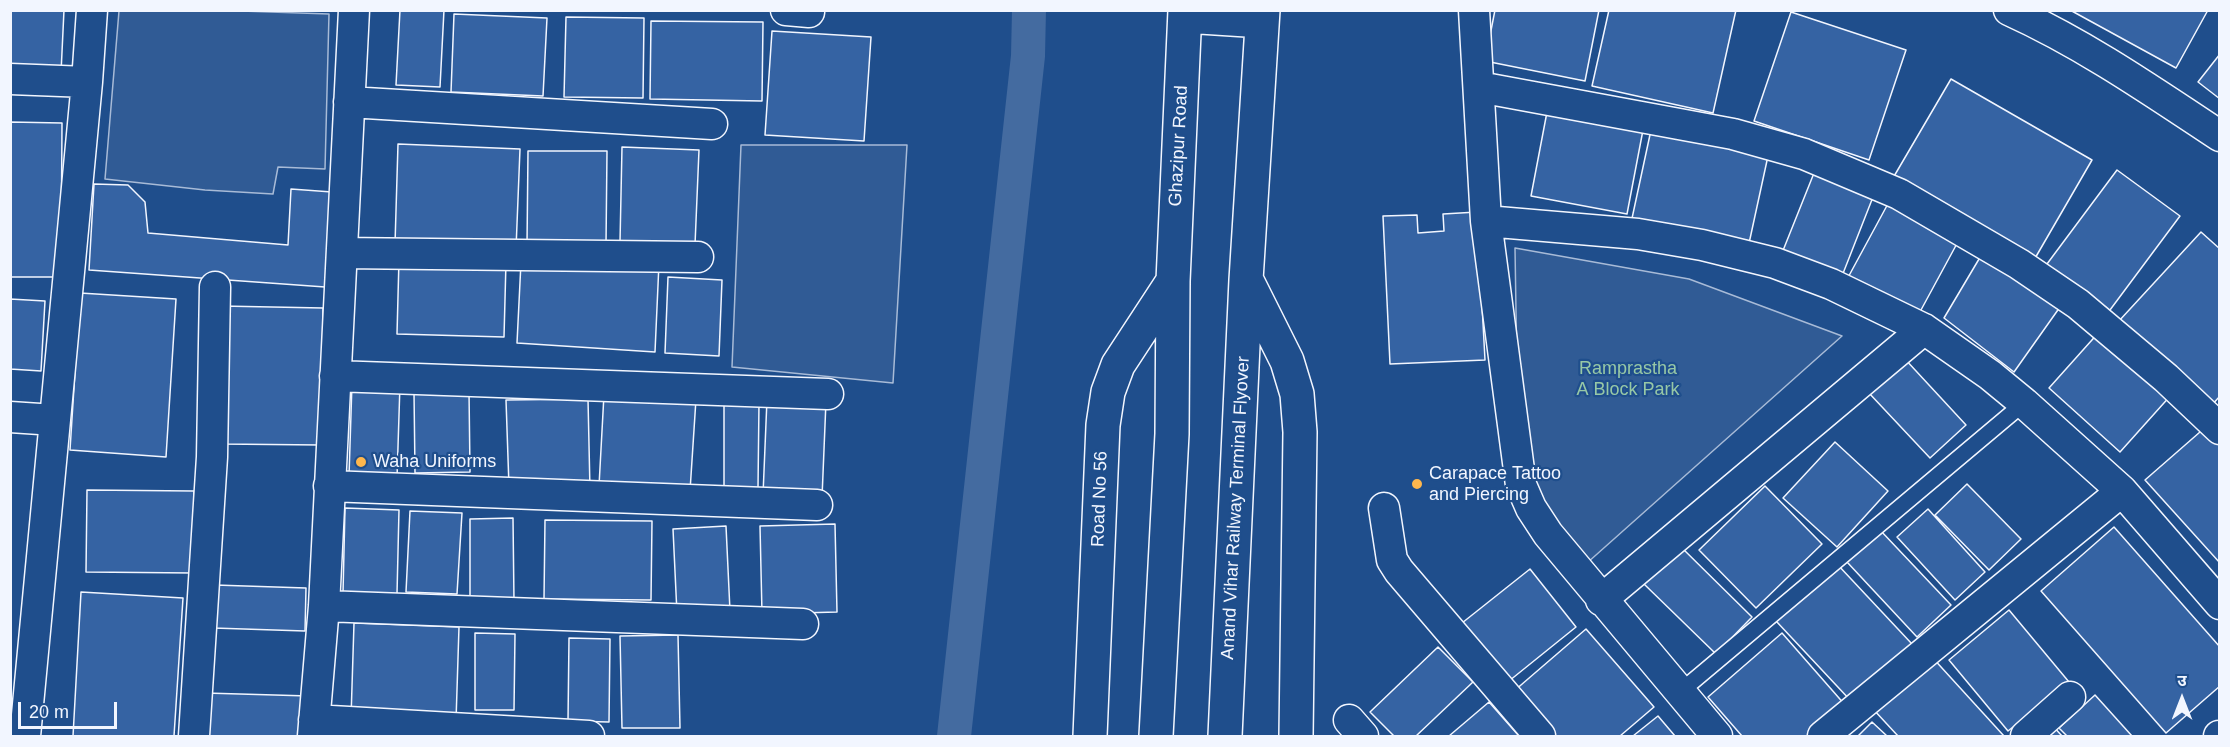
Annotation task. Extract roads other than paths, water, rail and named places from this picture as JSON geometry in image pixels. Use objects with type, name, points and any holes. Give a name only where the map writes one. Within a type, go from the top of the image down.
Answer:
[{"type":"main road","points":[[1185,13],[1263,16],[1246,280],[1287,361],[1298,394],[1300,432],[1296,736]]},
{"type":"main road","name":"Ghazipur Road","points":[[1173,281],[1185,13]]},
{"type":"main road","name":"Anand Vihar Railway Terminal Flyover","points":[[1225,736],[1246,280]]},
{"type":"main road","points":[[1156,736],[1172,434],[1173,281]]},
{"type":"main road","name":"Road No 56","points":[[1090,736],[1103,425],[1108,392],[1118,365],[1173,281]]},
{"type":"street","points":[[25,736],[21,682],[55,420],[92,10]]},
{"type":"street","points":[[354,10],[324,606],[314,728],[589,736]]},
{"type":"street","points":[[1474,10],[1486,221],[1521,485],[1531,508],[1548,534],[1717,736]]},
{"type":"street","points":[[2009,10],[2125,74],[2220,136]]},
{"type":"street","points":[[10,80],[87,82]]},
{"type":"street","points":[[1479,87],[1733,134],[1804,154],[1899,194],[2019,264],[2078,304],[2166,378],[2220,429]]},
{"type":"street","points":[[349,102],[712,124]]},
{"type":"street","points":[[1486,221],[1638,234],[1775,263],[1822,280],[1924,329],[2024,402],[2122,491],[2220,604]]},
{"type":"street","points":[[342,253],[698,256]]},
{"type":"street","points":[[194,736],[212,457],[215,287]]},
{"type":"street","points":[[1601,600],[1924,329]]},
{"type":"street","points":[[335,375],[828,394]]},
{"type":"street","points":[[10,417],[55,420]]},
{"type":"street","points":[[329,486],[817,505]]},
{"type":"street","points":[[1823,736],[2122,491]]},
{"type":"street","points":[[1384,508],[1392,560],[1399,571],[1540,736]]},
{"type":"street","points":[[324,606],[803,624]]},
{"type":"street","points":[[2026,736],[2070,697]]},
{"type":"lane","points":[[1680,692],[2024,402]]},
{"type":"waterway","points":[[954,736],[1028,56],[1029,10]]},
{"type":"place","name":"Waha Uniforms","points":[[361,462]]},
{"type":"place","name":"Carapace Tattoo and Piercing","points":[[1417,484]]},
{"type":"park label","name":"Ramprastha A Block Park","points":[[1628,379]]}]
